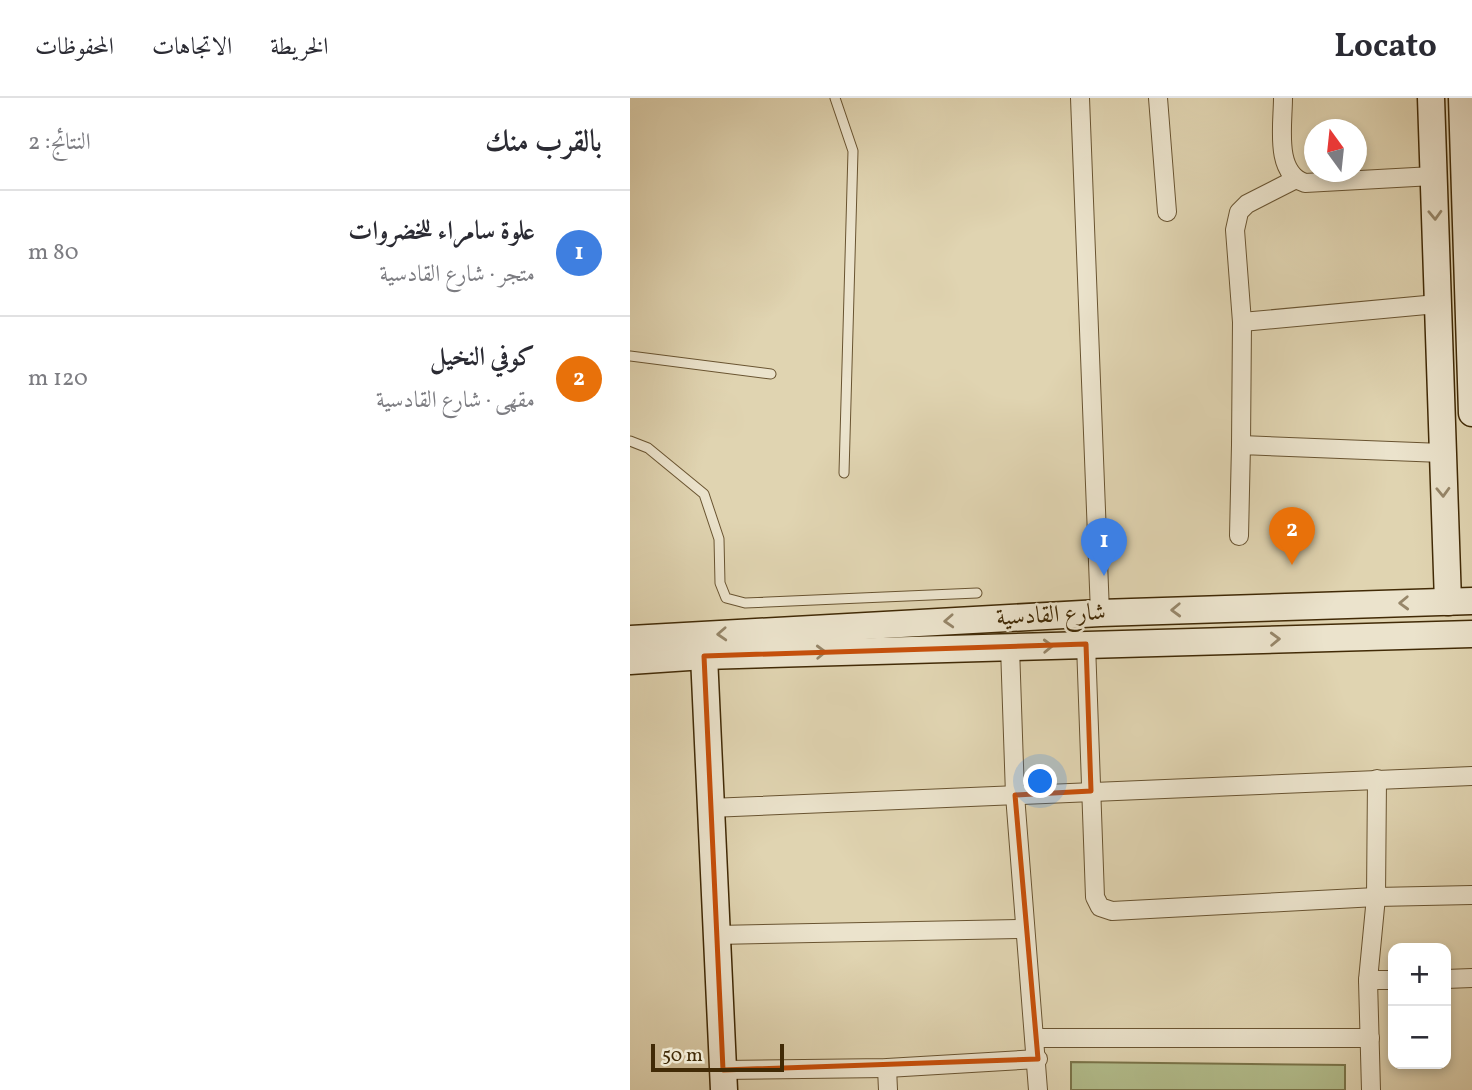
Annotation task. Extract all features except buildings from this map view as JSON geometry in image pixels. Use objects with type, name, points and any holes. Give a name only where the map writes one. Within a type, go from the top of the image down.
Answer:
[{"type":"main road","points":[[1431,98],[1442,453],[1460,601]]},
{"type":"main road","points":[[1462,98],[1472,412]]},
{"type":"main road","name":"شارع القادسية","points":[[630,639],[1100,613],[1460,601]]},
{"type":"main road","name":"شارع القادسية","points":[[630,661],[704,656],[1472,634]]},
{"type":"main road","points":[[704,656],[724,1080]]},
{"type":"street","points":[[1080,98],[1100,613]]},
{"type":"street","points":[[1158,98],[1167,212]]},
{"type":"street","points":[[1283,98],[1284,159],[1287,172],[1294,180],[1305,184],[1433,176]]},
{"type":"street","points":[[1239,536],[1242,322],[1235,230],[1239,212],[1247,204],[1294,180]]},
{"type":"street","points":[[1242,322],[1437,304]]},
{"type":"street","points":[[1241,445],[1442,453]]},
{"type":"street","points":[[1086,644],[1095,897],[1100,906],[1112,911],[1377,897],[1472,895]]},
{"type":"street","points":[[1010,647],[1015,794],[1024,929],[1038,1059],[1038,1090]]},
{"type":"street","points":[[710,808],[1472,776]]},
{"type":"street","points":[[1371,1090],[1368,980],[1377,897],[1377,779]]},
{"type":"street","points":[[716,935],[1024,929]]},
{"type":"street","points":[[1451,979],[1472,978]]},
{"type":"street","points":[[1368,980],[1388,980]]},
{"type":"street","points":[[1035,1038],[1370,1038]]},
{"type":"street","points":[[724,1080],[1038,1059]]},
{"type":"street","points":[[887,1068],[888,1090]]},
{"type":"lane","points":[[835,98],[853,151],[844,472]]},
{"type":"lane","points":[[630,356],[771,374]]},
{"type":"lane","points":[[630,441],[648,448],[704,495],[719,539],[720,583],[726,598],[745,603],[977,593]]},
{"type":"highlighted area","points":[[1086,644],[1091,791],[1015,795],[1038,1059],[723,1070],[704,656]]},
{"type":"green space","points":[[1071,1062],[1345,1065],[1345,1090],[1071,1090]]},
{"type":"place","name":"كوفي النخيل","points":[[1292,565]]},
{"type":"place","name":"علوة سامراء للخضروات","points":[[1104,576]]}]
